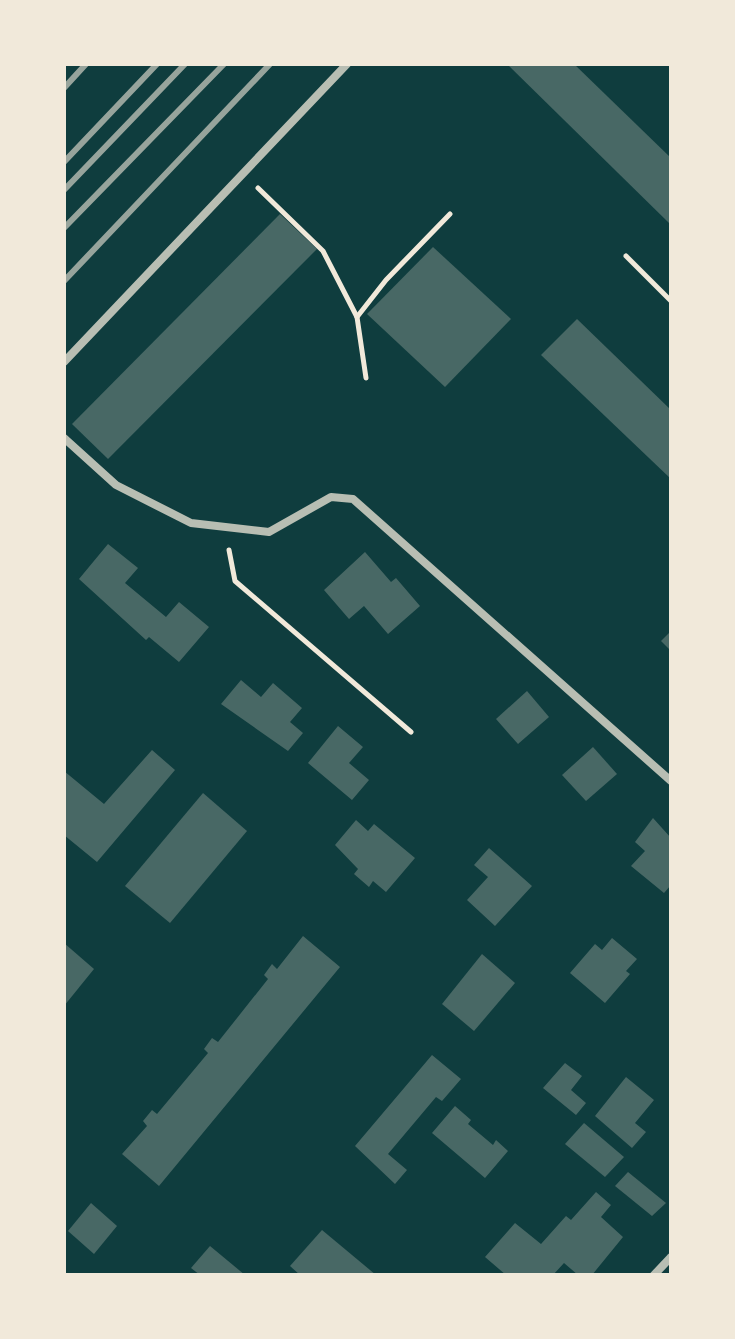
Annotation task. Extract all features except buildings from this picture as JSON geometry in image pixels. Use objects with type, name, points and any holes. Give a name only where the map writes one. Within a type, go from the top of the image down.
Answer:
[{"type":"street","points":[[64,362],[347,64]]},
{"type":"street","points":[[64,438],[116,485],[191,523],[269,532],[331,497],[353,499],[671,781]]},
{"type":"street","points":[[654,1275],[671,1257]]},
{"type":"path","points":[[243,174],[323,251],[357,317],[366,378]]},
{"type":"path","points":[[357,317],[386,280],[450,214]]},
{"type":"path","points":[[626,256],[671,301]]},
{"type":"path","points":[[224,527],[235,581],[411,732]]},
{"type":"railway","points":[[64,88],[86,64]]},
{"type":"railway","points":[[64,162],[157,64]]},
{"type":"railway","points":[[64,190],[185,64]]},
{"type":"railway","points":[[64,228],[224,64]]},
{"type":"railway","points":[[64,281],[270,64]]}]
